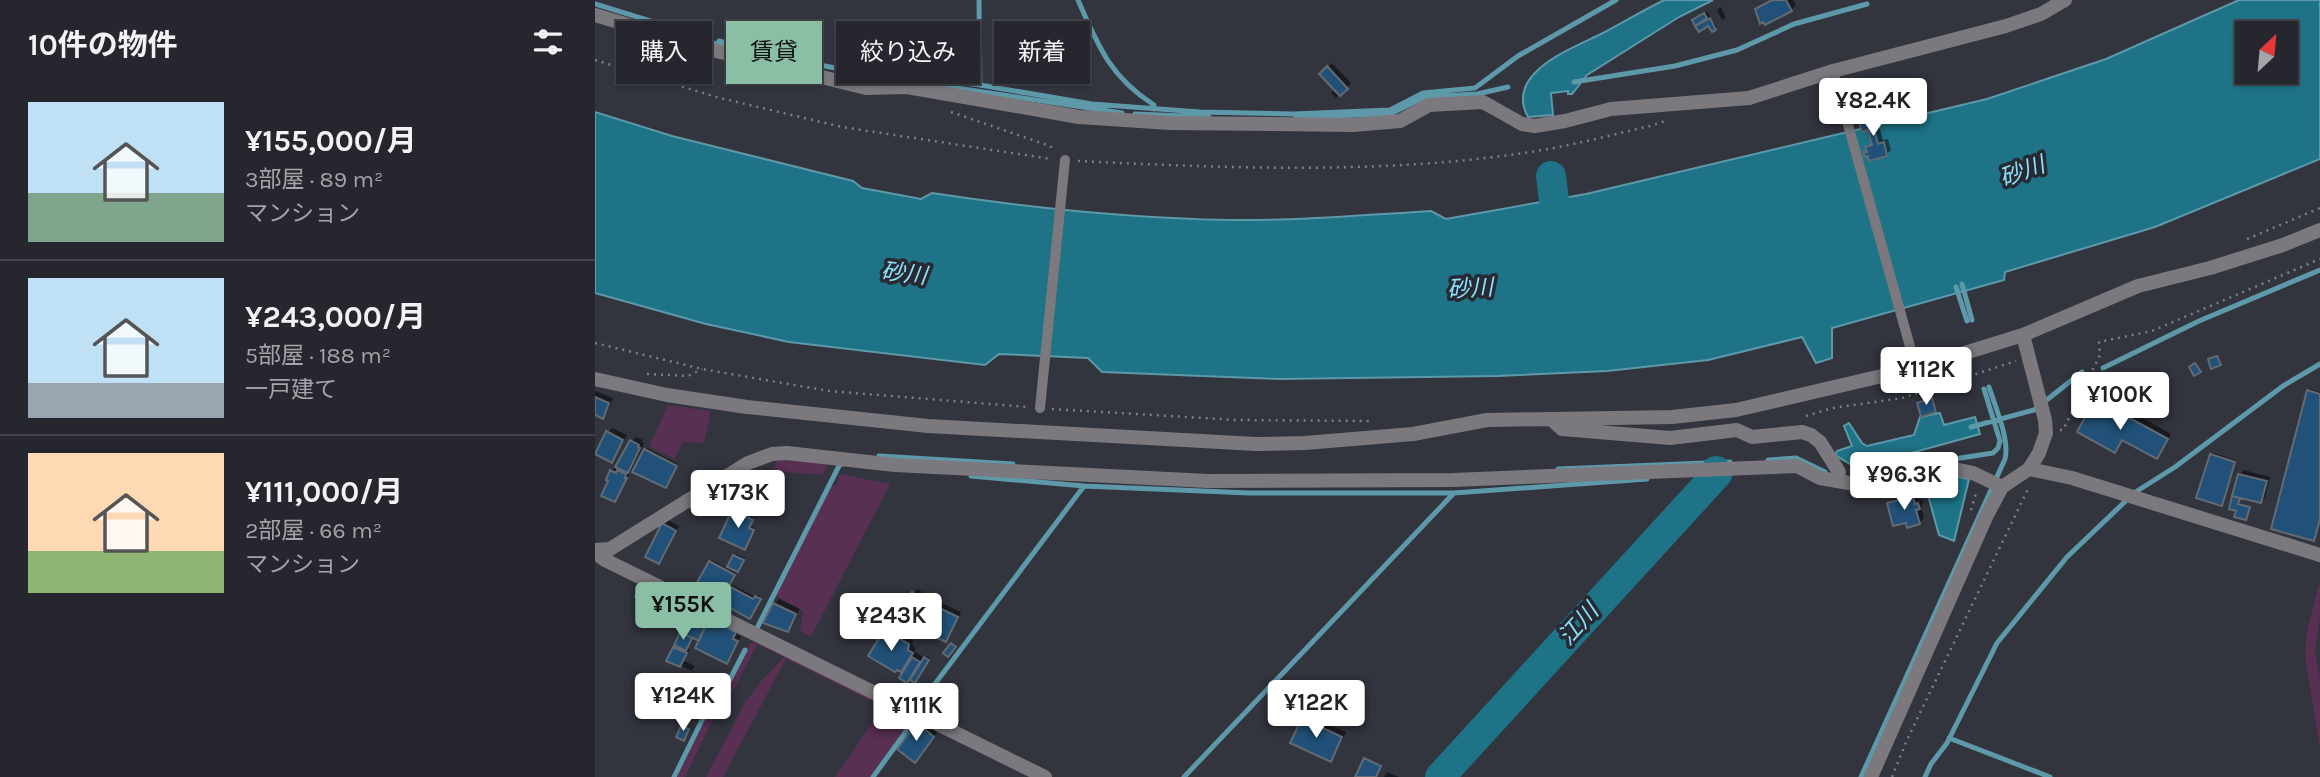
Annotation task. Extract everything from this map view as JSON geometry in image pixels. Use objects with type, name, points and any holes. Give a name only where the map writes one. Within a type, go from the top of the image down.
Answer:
[{"type":"street","points":[[595,15],[704,48],[866,88],[907,87],[1079,117],[1170,123],[1353,125],[1399,121],[1429,105],[1483,102],[1523,124],[1535,126],[1611,109],[1749,98],[1833,71],[2006,26],[2041,14],[2065,0]]},
{"type":"street","points":[[595,379],[747,407],[928,426],[1255,444],[1305,443],[1413,434],[1487,420],[1672,417],[1736,410],[1916,368],[2024,335],[2139,286],[2210,268],[2320,230]]},
{"type":"street","points":[[2024,335],[2045,426],[2033,469]]},
{"type":"street","points":[[1551,419],[1562,429],[1670,438],[1737,430],[1752,437],[1802,432],[1820,442],[1839,472],[1838,480]]},
{"type":"street","points":[[595,552],[610,549],[748,463],[772,454],[787,453],[895,465],[1208,481],[1453,480],[1797,466],[1820,478],[1872,487],[1922,470],[1946,467],[1973,473],[1996,484],[2033,469],[2072,478],[2320,555]]},
{"type":"street","points":[[1871,777],[1987,515],[1996,484]]},
{"type":"street","points":[[595,552],[605,560],[1045,777]]},
{"type":"lane","points":[[1833,71],[1916,368]]},
{"type":"lane","points":[[1040,408],[1065,166]]},
{"type":"path","points":[[946,110],[1050,146],[1065,166]]},
{"type":"path","points":[[2045,426],[2063,430],[2099,355],[2099,342],[2152,331],[2320,259]]},
{"type":"path","points":[[595,343],[702,369],[829,391],[1237,420],[1371,421]]},
{"type":"path","points":[[1807,416],[1833,408],[1902,398],[2029,356]]},
{"type":"path","points":[[1892,777],[2033,469]]},
{"type":"shaded area","points":[[668,405],[711,411],[704,443],[683,442],[674,459],[649,446]]},
{"type":"shaded area","points":[[778,458],[829,461],[823,475],[773,471]]},
{"type":"shaded area","points":[[840,474],[890,484],[811,637],[800,630],[803,611],[774,595],[829,486],[836,486]]},
{"type":"shaded area","points":[[2320,581],[2320,616],[2315,652],[2320,678],[2320,749],[2305,656],[2307,630]]},
{"type":"shaded area","points":[[756,641],[909,717],[906,728],[870,777],[835,777],[883,707],[786,659],[723,777],[706,777],[744,704],[784,657],[757,644],[732,693],[719,707],[685,777],[677,777],[715,700],[727,689],[750,644]]},
{"type":"water","points":[[1664,0],[1713,0],[1679,17],[1587,75],[1572,94],[1568,94],[1568,91],[1551,93],[1553,115],[1528,117],[1523,101],[1525,88],[1533,75],[1544,65],[1558,55]]},
{"type":"water","name":"砂川","points":[[2239,0],[2320,0],[2320,159],[2155,227],[2005,272],[2004,280],[1832,328],[1832,358],[1816,363],[1802,337],[1708,360],[1607,371],[1498,376],[1279,379],[1102,372],[1088,358],[999,354],[985,365],[789,342],[706,324],[595,293],[595,112],[672,136],[853,181],[862,188],[921,199],[932,193],[1080,211],[1192,219],[1279,220],[1431,211],[1446,219],[1586,194],[1987,99],[2106,59]]},
{"type":"water","points":[[1940,413],[1944,425],[1975,417],[1980,434],[1857,468],[1835,455],[1837,451],[1852,446],[1844,426],[1849,423],[1867,446],[1914,435],[1920,417]]},
{"type":"water","points":[[1948,475],[1969,479],[1954,541],[1939,535],[1923,477]]},
{"type":"building","points":[[1772,0],[1786,0],[1792,11],[1765,25],[1763,22],[1760,24],[1755,9]]},
{"type":"building","points":[[1704,13],[1707,18],[1695,26],[1692,20]]},
{"type":"building","points":[[1710,18],[1716,30],[1712,32],[1708,26],[1699,32],[1695,26]]},
{"type":"building","points":[[1327,66],[1348,89],[1340,96],[1319,74]]},
{"type":"building","points":[[1877,114],[1880,127],[1874,129],[1878,144],[1884,142],[1887,156],[1869,161],[1863,152],[1867,152],[1865,147],[1872,145],[1868,130],[1862,132],[1858,119]]},
{"type":"building","points":[[2217,356],[2221,365],[2211,369],[2208,359]]},
{"type":"building","points":[[2195,363],[2201,372],[2194,376],[2189,367]]},
{"type":"building","points":[[2307,390],[2320,394],[2320,519],[2314,541],[2271,529]]},
{"type":"building","points":[[595,397],[609,403],[603,419],[595,415]]},
{"type":"building","points":[[1932,398],[1936,412],[1921,417],[1917,403]]},
{"type":"building","points":[[2092,404],[2116,417],[2119,412],[2168,439],[2157,459],[2122,440],[2115,453],[2077,432]]},
{"type":"building","points":[[606,431],[623,440],[612,463],[595,454]]},
{"type":"building","points":[[630,440],[640,448],[628,473],[615,467]]},
{"type":"building","points":[[644,449],[677,466],[666,488],[632,472]]},
{"type":"building","points":[[2210,454],[2235,462],[2222,506],[2196,498]]},
{"type":"building","points":[[610,470],[626,474],[627,478],[615,502],[601,496]]},
{"type":"building","points":[[2238,474],[2267,481],[2261,503],[2232,496]]},
{"type":"building","points":[[1913,496],[1920,509],[1916,510],[1920,524],[1907,528],[1906,523],[1893,526],[1887,503]]},
{"type":"building","points":[[2232,496],[2240,498],[2238,504],[2250,507],[2246,520],[2234,517],[2236,511],[2229,509]]},
{"type":"building","points":[[732,510],[753,520],[749,528],[754,530],[745,550],[719,538]]},
{"type":"building","points":[[662,523],[676,531],[659,564],[645,557]]},
{"type":"building","points":[[733,555],[744,560],[738,572],[727,567]]},
{"type":"building","points":[[709,561],[735,575],[729,586],[753,599],[755,596],[761,599],[750,619],[694,588]]},
{"type":"building","points":[[642,583],[678,601],[670,616],[635,597]]},
{"type":"building","points":[[912,592],[919,597],[911,608],[904,603]]},
{"type":"building","points":[[927,602],[958,617],[946,642],[915,628]]},
{"type":"building","points":[[773,603],[796,614],[788,632],[763,623]]},
{"type":"building","points":[[691,607],[710,616],[699,641],[680,632]]},
{"type":"building","points":[[709,618],[736,632],[733,639],[738,641],[727,664],[695,648]]},
{"type":"building","points":[[680,632],[692,638],[686,651],[674,645]]},
{"type":"building","points":[[881,635],[892,642],[897,637],[909,644],[908,650],[913,653],[901,672],[895,672],[868,656]]},
{"type":"building","points":[[951,643],[956,647],[948,657],[943,653]]},
{"type":"building","points":[[673,647],[687,653],[680,667],[666,661]]},
{"type":"building","points":[[912,657],[920,662],[907,683],[899,678]]},
{"type":"building","points":[[924,657],[929,660],[915,683],[910,680]]},
{"type":"building","points":[[1302,718],[1342,737],[1331,762],[1290,743]]},
{"type":"building","points":[[917,723],[934,737],[915,763],[897,749]]},
{"type":"building","points":[[681,726],[689,729],[684,741],[676,737]]},
{"type":"building","points":[[1364,758],[1381,766],[1376,777],[1355,777]]},
{"type":"waterway","points":[[979,0],[980,85],[1092,104],[1200,112],[1293,114],[1390,110],[1423,93],[1475,88],[1518,56],[1616,0]]},
{"type":"waterway","points":[[1078,0],[1092,32],[1116,72],[1154,105],[1154,109]]},
{"type":"waterway","points":[[595,4],[650,21]]},
{"type":"waterway","points":[[1574,82],[1675,66],[1737,50],[1794,24],[1867,4]]},
{"type":"waterway","points":[[719,41],[769,55],[881,77],[905,76],[980,85]]},
{"type":"waterway","points":[[712,43],[723,46]]},
{"type":"waterway","points":[[930,84],[1122,113]]},
{"type":"waterway","points":[[1296,117],[1390,114],[1425,97],[1477,94],[1508,87]]},
{"type":"waterway","points":[[1135,114],[1209,117]]},
{"type":"waterway","points":[[1551,176],[1559,241]]},
{"type":"waterway","points":[[2103,368],[2199,321],[2320,270]]},
{"type":"waterway","points":[[1962,284],[1972,320]]},
{"type":"waterway","points":[[1956,287],[1967,321]]},
{"type":"waterway","points":[[1925,777],[1947,743],[1997,643],[2067,557],[2134,493],[2175,467],[2283,386],[2320,364]]},
{"type":"waterway","points":[[1971,427],[2034,410],[2082,372]]},
{"type":"waterway","points":[[1861,777],[2005,459],[2004,433],[1989,387]]},
{"type":"waterway","points":[[1941,461],[1993,453],[1998,448],[2000,441],[1984,389]]},
{"type":"waterway","points":[[879,456],[1013,464]]},
{"type":"waterway","points":[[1768,460],[1796,458],[1825,472]]},
{"type":"waterway","points":[[1558,469],[1730,462]]},
{"type":"waterway","points":[[757,628],[840,464],[843,464]]},
{"type":"waterway","points":[[1856,477],[1869,479],[1911,467]]},
{"type":"waterway","name":"江川","points":[[1440,777],[1717,474],[1716,471]]},
{"type":"waterway","points":[[971,476],[1084,486],[1249,493],[1454,493]]},
{"type":"waterway","points":[[1184,777],[1454,493],[1647,479]]},
{"type":"waterway","points":[[919,705],[1084,486]]},
{"type":"waterway","points":[[674,777],[713,698],[725,689],[745,650]]},
{"type":"waterway","points":[[873,777],[905,733],[911,718]]},
{"type":"waterway","points":[[1949,738],[2050,777]]}]
